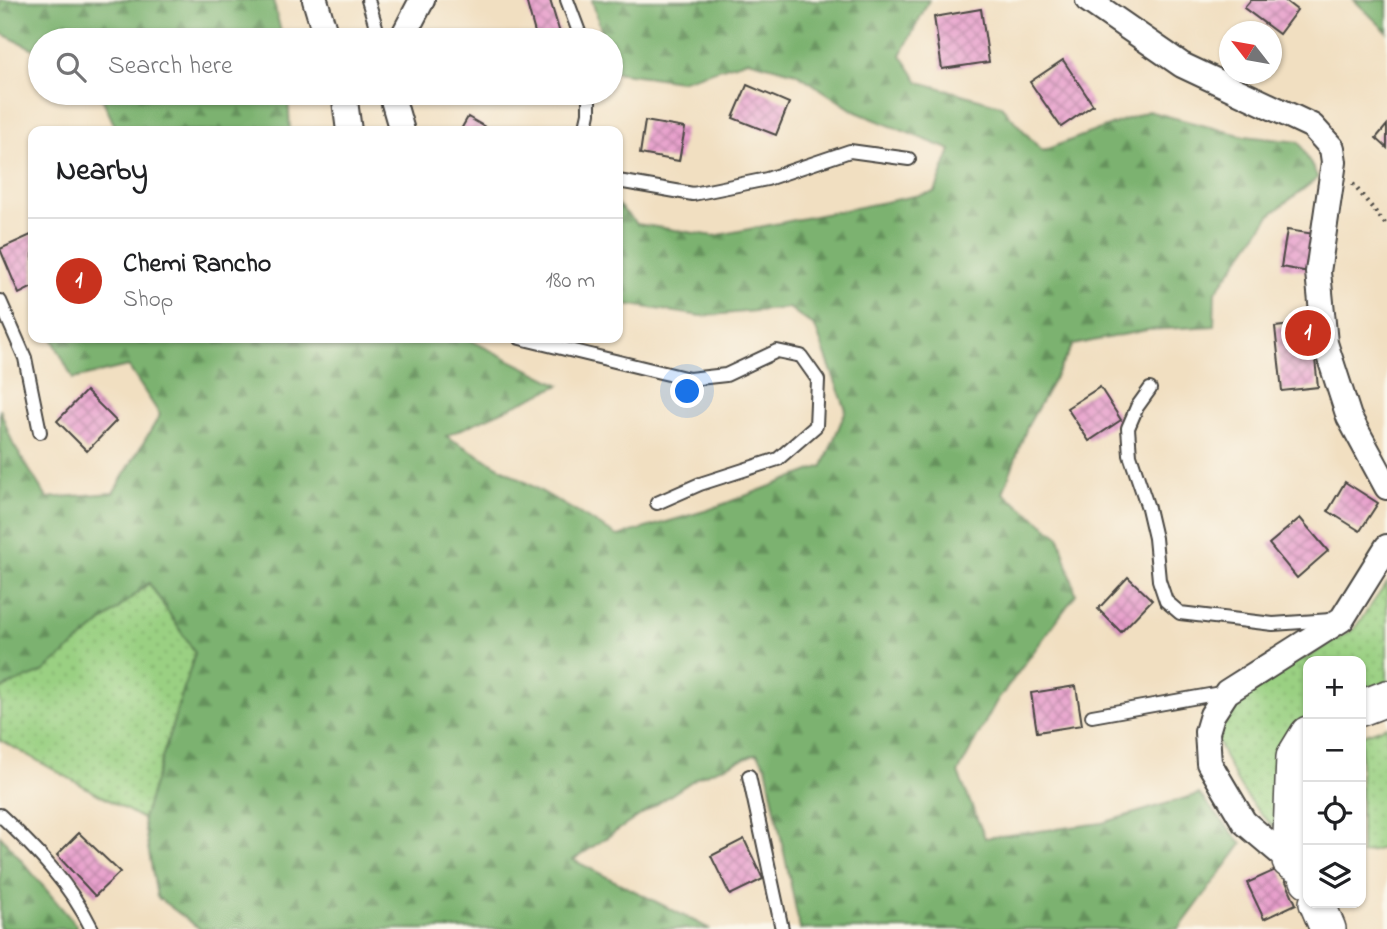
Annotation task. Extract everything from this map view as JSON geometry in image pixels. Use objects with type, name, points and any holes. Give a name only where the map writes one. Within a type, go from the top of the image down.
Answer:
[{"type":"street","points":[[314,0],[323,28]]},
{"type":"street","points":[[407,28],[422,0]]},
{"type":"street","points":[[1088,0],[1182,65],[1312,126],[1332,148],[1334,162],[1318,272],[1325,342],[1349,417],[1387,487]]},
{"type":"street","points":[[346,105],[348,126]]},
{"type":"street","points":[[394,105],[401,126]]},
{"type":"street","points":[[1299,870],[1244,822],[1209,763],[1207,732],[1212,715],[1227,692],[1306,639],[1342,619],[1387,547]]},
{"type":"street","points":[[1366,706],[1387,698]]},
{"type":"street","points":[[1299,870],[1294,757],[1303,742]]},
{"type":"street","points":[[1319,908],[1328,929]]},
{"type":"lane","points":[[368,0],[376,28]]},
{"type":"lane","points":[[567,0],[578,28]]},
{"type":"lane","points":[[586,126],[588,105]]},
{"type":"lane","points":[[623,182],[693,194],[767,179],[850,151],[909,159]]},
{"type":"lane","points":[[0,301],[25,358],[40,432]]},
{"type":"lane","points":[[541,343],[689,379],[726,375],[778,351],[801,356],[818,380],[816,426],[778,459],[700,484],[657,503]]},
{"type":"lane","points":[[1150,389],[1137,407],[1128,428],[1130,456],[1153,528],[1159,580],[1166,601],[1180,614],[1273,624],[1342,619]]},
{"type":"lane","points":[[1091,716],[1227,692]]},
{"type":"lane","points":[[749,776],[782,929]]},
{"type":"lane","points":[[0,815],[37,850],[70,891],[92,929]]},
{"type":"path","points":[[1334,162],[1387,226]]},
{"type":"green space","points":[[0,0],[273,0],[280,28],[28,28],[28,46],[0,33]]},
{"type":"green space","points":[[592,0],[929,0],[901,55],[919,82],[1000,105],[1042,151],[1148,111],[1244,136],[1299,142],[1318,178],[1271,214],[1215,293],[1214,326],[1147,330],[1073,345],[1027,427],[1003,493],[1059,536],[1076,594],[995,704],[958,773],[985,838],[1102,823],[1199,794],[1242,844],[1179,929],[800,929],[766,766],[757,753],[698,777],[573,860],[710,929],[200,929],[157,897],[143,819],[195,653],[149,583],[43,672],[0,689],[0,409],[13,444],[47,498],[113,493],[160,415],[128,366],[73,379],[55,343],[476,343],[560,385],[446,436],[618,536],[708,510],[823,466],[846,410],[815,327],[789,308],[701,316],[623,304],[623,210],[637,224],[714,236],[935,192],[951,150],[856,112],[796,73],[748,60],[680,81],[623,73],[623,28],[600,28]]},
{"type":"green space","points":[[1354,0],[1387,0],[1387,32]]},
{"type":"green space","points":[[105,105],[289,105],[290,126],[115,126]]},
{"type":"green space","points":[[149,583],[195,653],[143,819],[0,740],[0,689],[43,671]]},
{"type":"green space","points":[[1387,583],[1387,686],[1366,691],[1366,656],[1309,656],[1354,629]]},
{"type":"green space","points":[[1303,658],[1303,722],[1278,750],[1273,786],[1282,834],[1259,812],[1241,788],[1214,732],[1231,698],[1270,661]]},
{"type":"green space","points":[[1387,726],[1387,847],[1366,853],[1366,782],[1366,734]]},
{"type":"green space","points":[[0,835],[76,925],[76,929],[0,929]]},
{"type":"building","points":[[526,0],[550,0],[558,28],[534,28]]},
{"type":"building","points":[[1251,0],[1284,0],[1297,10],[1282,30],[1282,21],[1262,21],[1244,8]]},
{"type":"building","points":[[981,9],[989,62],[942,69],[934,17]]},
{"type":"building","points":[[1063,60],[1093,105],[1061,127],[1030,82]]},
{"type":"building","points":[[747,85],[789,103],[776,135],[733,118]]},
{"type":"building","points":[[468,117],[483,126],[463,126]]},
{"type":"building","points":[[645,121],[685,128],[679,161],[640,154]]},
{"type":"building","points":[[1387,125],[1387,148],[1376,138]]},
{"type":"building","points":[[1287,230],[1315,234],[1309,272],[1281,267]]},
{"type":"building","points":[[28,236],[28,290],[19,294],[0,249]]},
{"type":"building","points":[[1311,323],[1318,387],[1282,391],[1275,327]]},
{"type":"building","points":[[1100,387],[1121,420],[1089,441],[1067,408]]},
{"type":"building","points":[[86,391],[116,421],[87,451],[57,421]]},
{"type":"building","points":[[1345,482],[1378,503],[1360,531],[1328,511]]},
{"type":"building","points":[[1300,518],[1328,551],[1297,578],[1269,544]]},
{"type":"building","points":[[1128,577],[1152,600],[1121,632],[1098,609]]},
{"type":"building","points":[[1076,686],[1082,725],[1037,732],[1031,693]]},
{"type":"building","points":[[79,833],[120,872],[95,896],[57,855]]},
{"type":"building","points":[[744,839],[763,879],[730,895],[711,856]]},
{"type":"building","points":[[1280,868],[1296,904],[1264,919],[1247,883]]},
{"type":"place","name":"Chemi Rancho","points":[[1308,333]]}]
